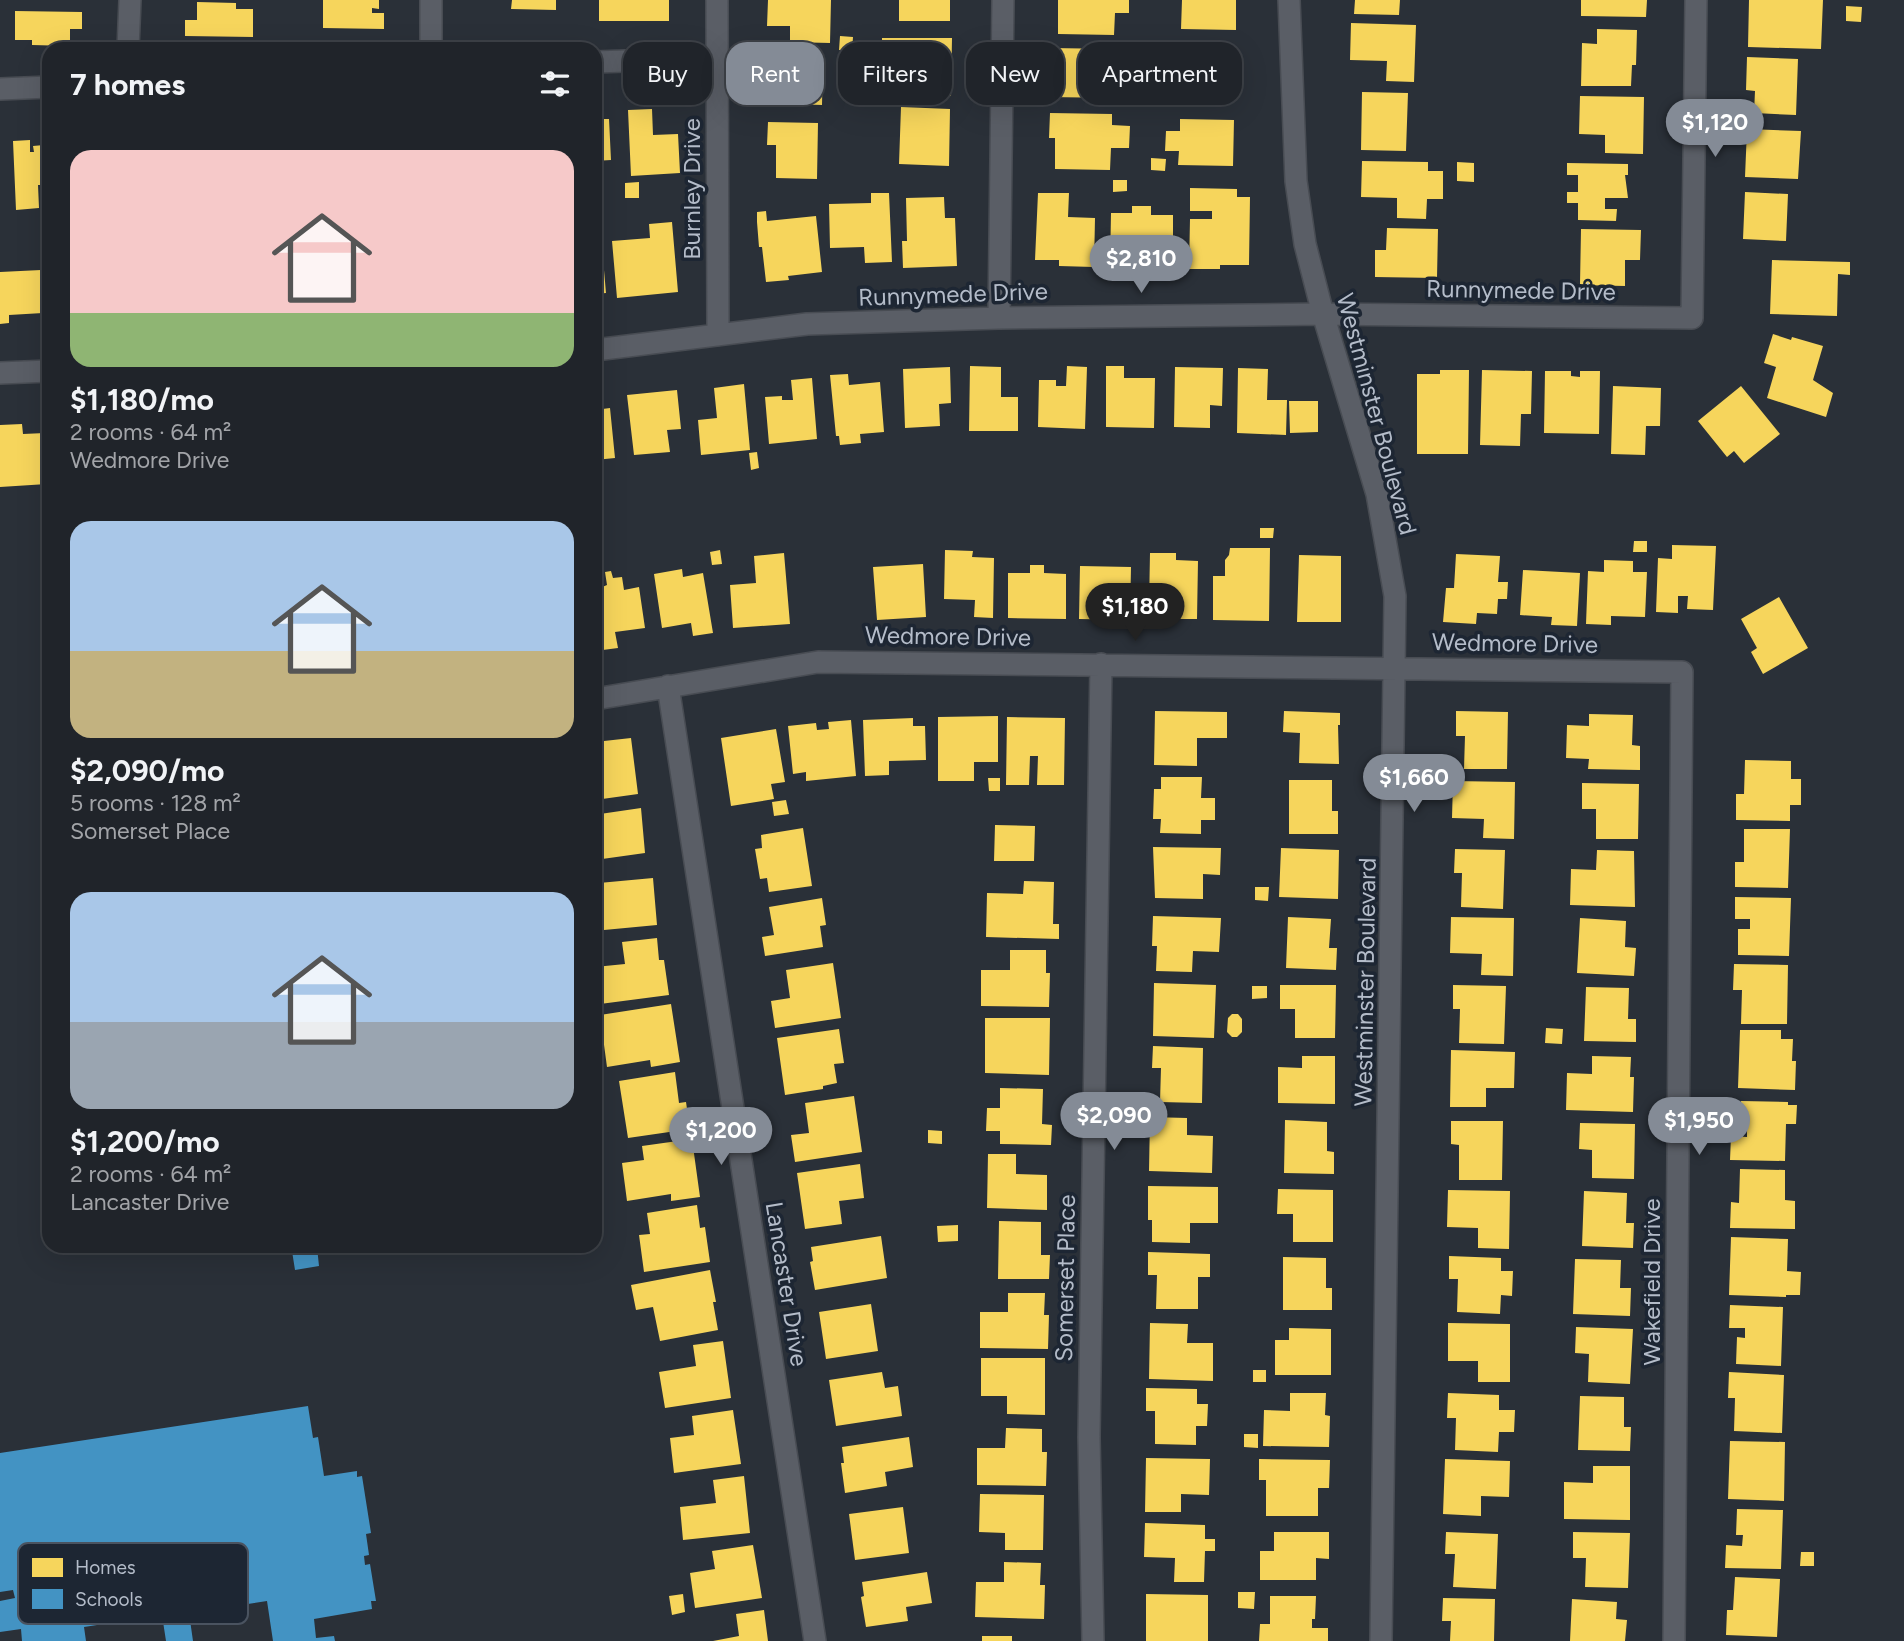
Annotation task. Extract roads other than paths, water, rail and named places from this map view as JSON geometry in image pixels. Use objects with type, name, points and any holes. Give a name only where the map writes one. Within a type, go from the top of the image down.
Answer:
[{"type":"street","points":[[128,42],[130,0]]},
{"type":"street","points":[[431,0],[431,42]]},
{"type":"street","name":"Burnley Drive","points":[[717,0],[718,335]]},
{"type":"street","points":[[999,318],[1003,0]]},
{"type":"street","name":"Westminster Boulevard","points":[[1289,0],[1296,181],[1305,244],[1377,494],[1395,596],[1381,1641]]},
{"type":"street","name":"Runnymede Drive","points":[[602,350],[807,324],[999,318],[1323,314],[1692,318],[1696,0]]},
{"type":"street","points":[[602,62],[716,58]]},
{"type":"street","points":[[0,89],[42,87]]},
{"type":"street","points":[[0,373],[42,371]]},
{"type":"street","name":"Wedmore Drive","points":[[602,698],[818,662],[1682,672]]},
{"type":"street","name":"Somerset Place","points":[[1093,1641],[1088,1437],[1101,664]]},
{"type":"street","name":"Wakefield Drive","points":[[1674,1641],[1682,672]]},
{"type":"street","name":"Lancaster Drive","points":[[668,687],[816,1641]]}]
